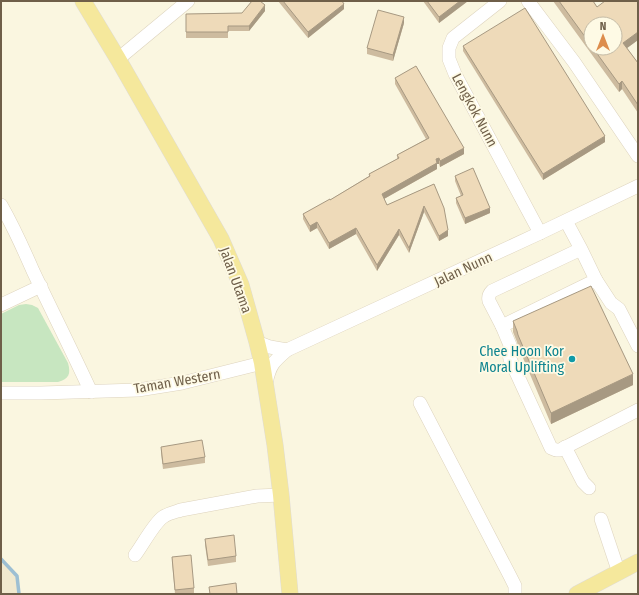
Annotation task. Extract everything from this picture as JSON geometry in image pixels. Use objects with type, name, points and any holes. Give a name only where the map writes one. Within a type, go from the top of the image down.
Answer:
[{"type":"main road","name":"Jalan Utama","points":[[83,1],[222,239],[241,285],[262,364],[275,445],[290,594]]},
{"type":"main road","points":[[577,594],[638,562]]},
{"type":"street","points":[[118,59],[188,1]]},
{"type":"street","name":"Lengkok Nunn","points":[[500,1],[453,38],[449,48],[449,59],[455,74],[540,233]]},
{"type":"street","points":[[528,1],[574,62],[638,156]]},
{"type":"street","name":"Jalan Nunn","points":[[265,385],[268,371],[274,361],[287,350],[566,221],[638,186]]},
{"type":"street","points":[[1,205],[10,219],[91,392]]},
{"type":"street","points":[[566,221],[596,280],[611,303],[619,309],[638,346]]},
{"type":"street","points":[[581,249],[492,291],[489,294],[489,301],[510,345],[508,354],[510,359],[551,448],[560,450],[638,410]]},
{"type":"street","points":[[502,326],[596,280]]},
{"type":"street","points":[[1,305],[41,286]]},
{"type":"street","points":[[257,342],[270,348],[287,350]]},
{"type":"street","name":"Taman Western","points":[[1,393],[138,390],[182,383],[262,364]]},
{"type":"street","points":[[420,403],[518,591]]},
{"type":"street","points":[[565,447],[583,482],[589,488]]},
{"type":"street","points":[[135,555],[158,522],[163,517],[171,513],[257,496],[281,495]]},
{"type":"street","points":[[601,519],[619,573]]},
{"type":"shaded area","points":[[1,559],[17,576],[19,594],[1,594]]},
{"type":"green space","points":[[26,304],[38,308],[68,363],[68,376],[62,381],[1,382],[1,314],[19,305]]},
{"type":"building","points":[[252,1],[260,1],[265,5],[249,26],[228,26],[228,32],[186,32],[186,14],[242,13]]},
{"type":"building","points":[[283,1],[342,1],[344,4],[308,32]]},
{"type":"building","points":[[427,1],[460,1],[439,17]]},
{"type":"building","points":[[559,1],[593,1],[597,7],[605,1],[638,1],[638,32],[623,43],[623,16],[583,16],[583,34]]},
{"type":"building","points":[[525,8],[605,136],[543,174],[463,46]]},
{"type":"building","points":[[378,10],[404,17],[393,55],[367,48]]},
{"type":"building","points":[[623,43],[638,63],[638,105],[622,81],[619,84],[599,56],[623,56]]},
{"type":"building","points":[[416,66],[464,148],[440,161],[439,158],[436,159],[437,163],[382,194],[387,205],[434,184],[444,208],[448,230],[439,236],[424,206],[409,248],[399,229],[377,265],[356,228],[329,243],[317,222],[310,226],[303,214],[370,176],[369,174],[399,158],[397,155],[429,138],[395,78]]},
{"type":"building","points":[[473,168],[490,208],[465,218],[456,198],[463,195],[455,176]]},
{"type":"building","name":"Chee Hoon Kor Moral Uplifting","points":[[591,286],[633,374],[551,413],[513,321]]},
{"type":"building","points":[[202,440],[205,457],[163,464],[161,447]]},
{"type":"building","points":[[234,535],[236,556],[208,560],[205,539]]},
{"type":"building","points":[[191,555],[194,588],[175,590],[172,557]]},
{"type":"building","points":[[236,583],[237,594],[210,594],[209,587]]},
{"type":"waterway","points":[[1,559],[17,576],[19,594]]},
{"type":"place","name":"Chee Hoon Kor Moral Uplifting","points":[[572,359]]}]
